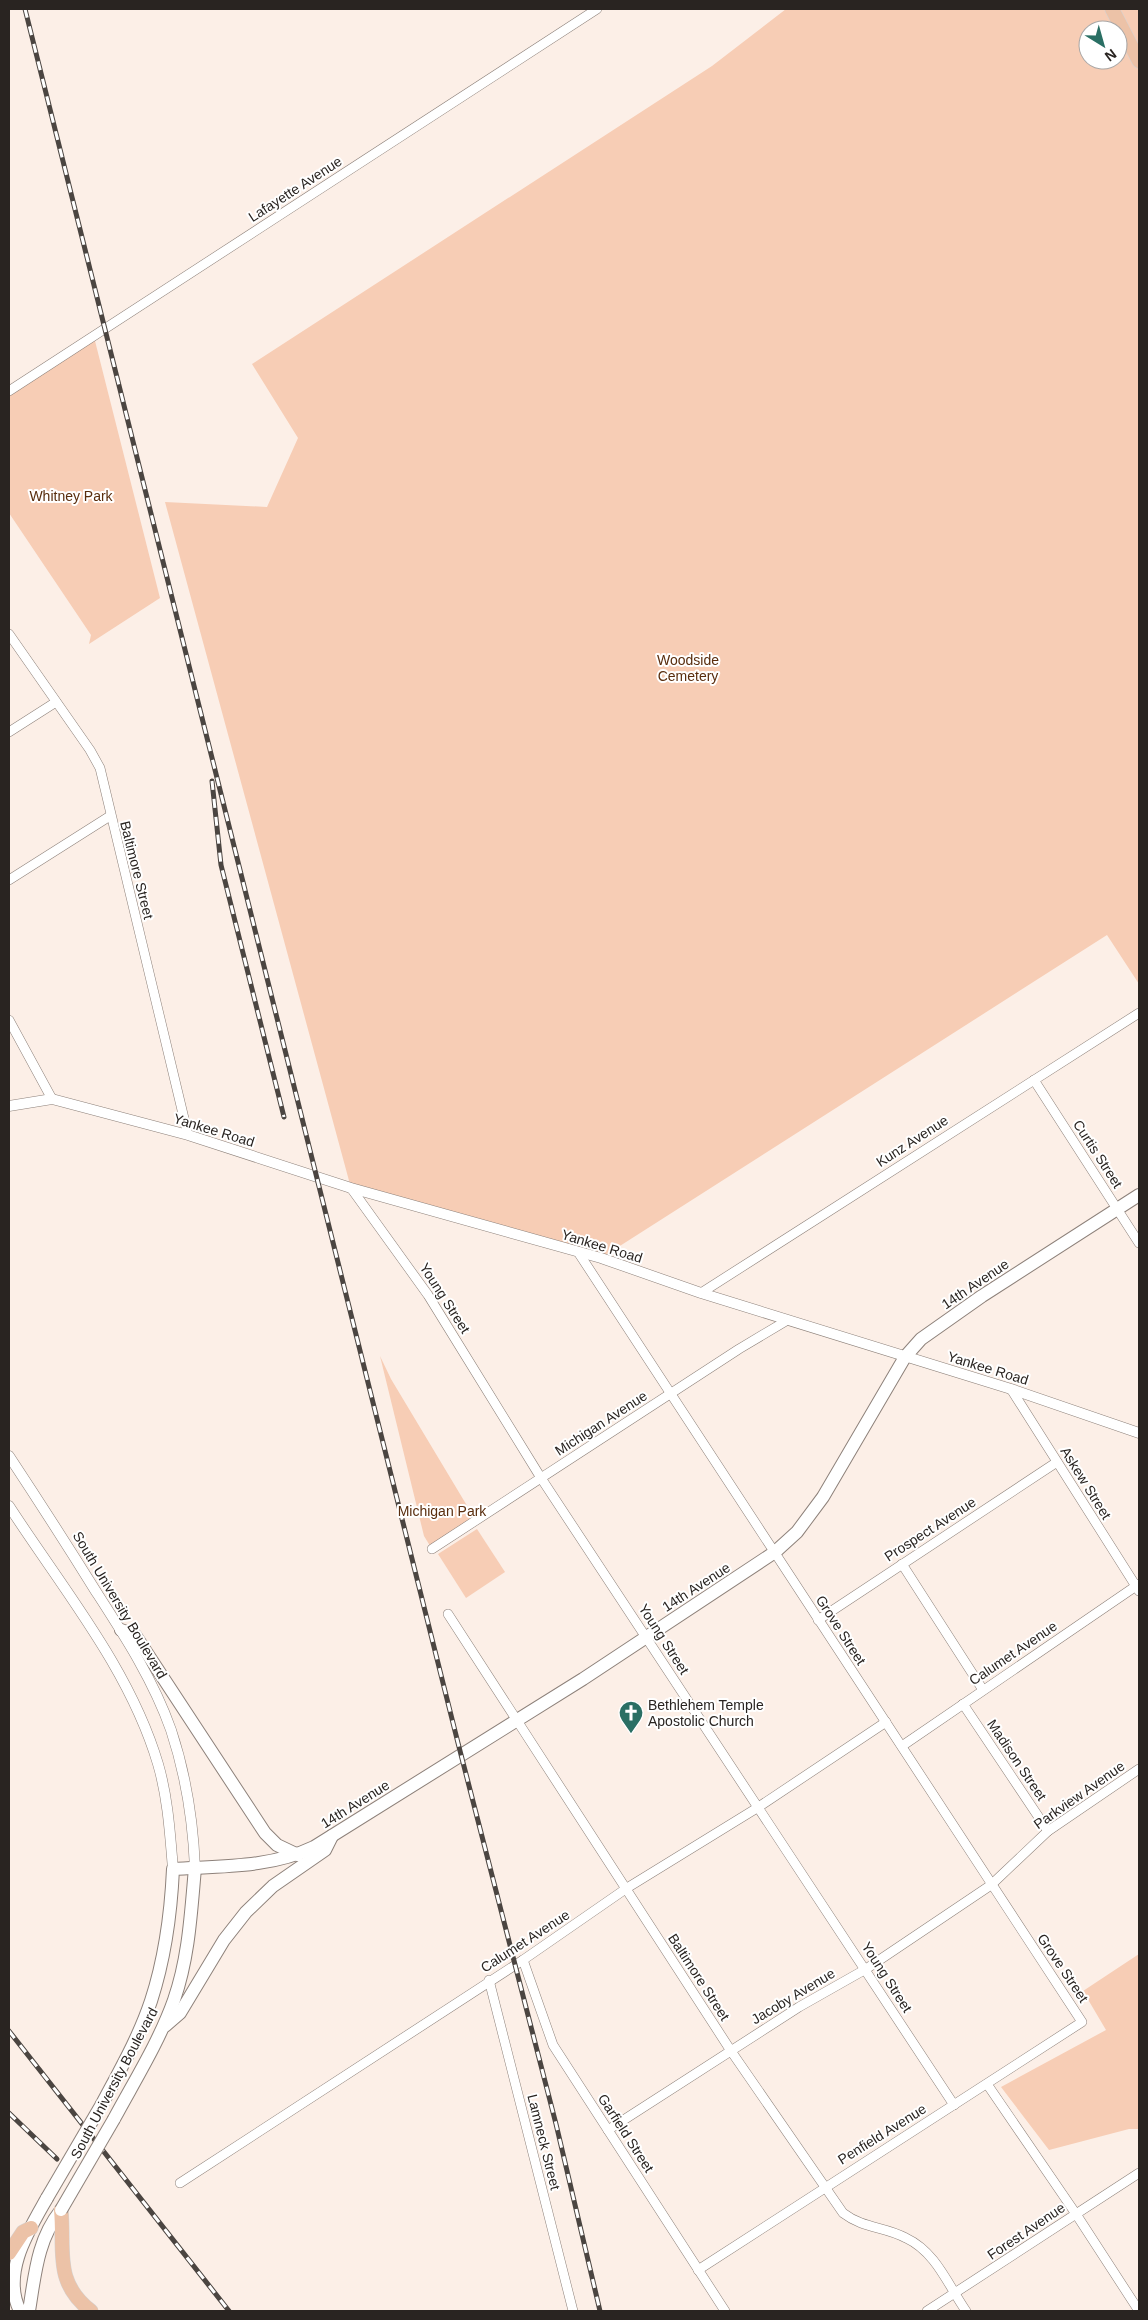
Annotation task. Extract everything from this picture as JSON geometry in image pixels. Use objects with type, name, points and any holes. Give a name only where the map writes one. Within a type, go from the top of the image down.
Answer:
[{"type":"main road","points":[[1112,9],[1139,60]]},
{"type":"main road","name":"14th Avenue","points":[[173,1869],[253,1864],[298,1855],[333,1835],[647,1637],[775,1552],[797,1532],[823,1497],[905,1357],[921,1339],[982,1296],[1139,1195]]},
{"type":"main road","points":[[121,1630],[135,1635],[265,1833],[277,1845],[298,1855]]},
{"type":"main road","points":[[163,2028],[180,2013],[224,1940],[246,1912],[273,1886],[325,1850],[333,1835]]},
{"type":"main road","name":"South University Boulevard","points":[[29,2311],[36,2264],[43,2238],[114,2120],[163,2028],[174,1998],[188,1944],[195,1868]]},
{"type":"main road","name":"South University Boulevard","points":[[20,2311],[15,2296],[14,2281],[17,2261],[31,2228],[47,2198],[129,2054],[151,2000],[170,1917],[173,1869]]},
{"type":"main road","points":[[61,2210],[60,2252],[63,2267],[76,2296],[91,2311]]},
{"type":"main road","points":[[9,2253],[23,2232],[31,2228]]},
{"type":"street","name":"Lafayette Avenue","points":[[9,392],[597,9]]},
{"type":"street","name":"Baltimore Street","points":[[9,634],[100,768],[188,1135]]},
{"type":"street","points":[[9,732],[56,702]]},
{"type":"street","points":[[9,880],[110,816]]},
{"type":"street","name":"Kunz Avenue","points":[[701,1293],[1139,1013]]},
{"type":"street","points":[[9,1020],[52,1099],[9,1106]]},
{"type":"street","name":"Curtis Street","points":[[1034,1080],[1139,1243]]},
{"type":"street","name":"Yankee Road","points":[[52,1099],[188,1135],[352,1188],[578,1252],[786,1321],[1011,1389],[1139,1433]]},
{"type":"street","name":"Young Street","points":[[352,1188],[428,1295],[541,1478],[647,1637],[756,1808],[866,1969],[954,2105]]},
{"type":"street","name":"Grove Street","points":[[578,1252],[1082,2022]]},
{"type":"street","name":"Michigan Avenue","points":[[432,1549],[786,1321]]},
{"type":"street","name":"Askew Street","points":[[1011,1389],[1138,1587]]},
{"type":"street","name":"South University Boulevard","points":[[9,1456],[121,1630],[148,1676],[178,1753],[190,1807],[195,1868]]},
{"type":"street","name":"Prospect Avenue","points":[[818,1620],[1057,1462]]},
{"type":"street","name":"South University Boulevard","points":[[9,1506],[103,1648],[139,1712],[162,1781],[173,1869]]},
{"type":"street","points":[[902,1564],[982,1690]]},
{"type":"street","name":"Calumet Avenue","points":[[902,1746],[982,1690],[1138,1587]]},
{"type":"street","name":"Baltimore Street","points":[[448,1614],[518,1718],[731,2051],[843,2213],[856,2223],[890,2231],[920,2246],[933,2259],[966,2311]]},
{"type":"street","name":"Madison Street","points":[[963,1704],[1048,1831]]},
{"type":"street","name":"Calumet Avenue","points":[[180,2183],[489,1980],[523,1960],[627,1888],[756,1808],[886,1722]]},
{"type":"street","name":"Parkview Avenue","points":[[991,1885],[1048,1831],[1139,1769]]},
{"type":"street","name":"Jacoby Avenue","points":[[608,2130],[799,2007],[866,1969],[991,1885]]},
{"type":"street","name":"Garfield Street","points":[[523,1960],[553,2045],[726,2311]]},
{"type":"street","name":"Lamneck Street","points":[[489,1980],[573,2311]]},
{"type":"street","name":"Penfield Avenue","points":[[698,2270],[1082,2022]]},
{"type":"street","points":[[987,2084],[1076,2214],[1139,2311]]},
{"type":"street","name":"Forest Avenue","points":[[927,2311],[1139,2173]]},
{"type":"green space","name":"Woodside Cemetery","points":[[786,9],[1139,9],[1139,984],[1107,935],[601,1258],[351,1188],[165,502],[267,507],[298,438],[252,364],[712,66]]},
{"type":"green space","name":"Whitney Park","points":[[94,337],[160,598],[89,644],[91,635],[9,513],[9,391]]},
{"type":"green space","name":"Michigan Park","points":[[380,1356],[391,1379],[475,1519],[432,1549],[424,1536]]},
{"type":"green space","points":[[477,1529],[505,1572],[466,1598],[438,1554]]},
{"type":"green space","points":[[1139,1954],[1139,2129],[1129,2129],[1049,2150],[1001,2087],[1106,2030],[1083,1991]]},
{"type":"railway","points":[[25,9],[458,1743],[556,2124],[600,2311]]},
{"type":"railway","points":[[212,781],[221,865],[284,1117]]},
{"type":"railway","points":[[9,2031],[229,2311]]},
{"type":"railway","points":[[9,2113],[57,2159]]},
{"type":"place","name":"Bethlehem Temple Apostolic Church","points":[[631,1734]]}]
